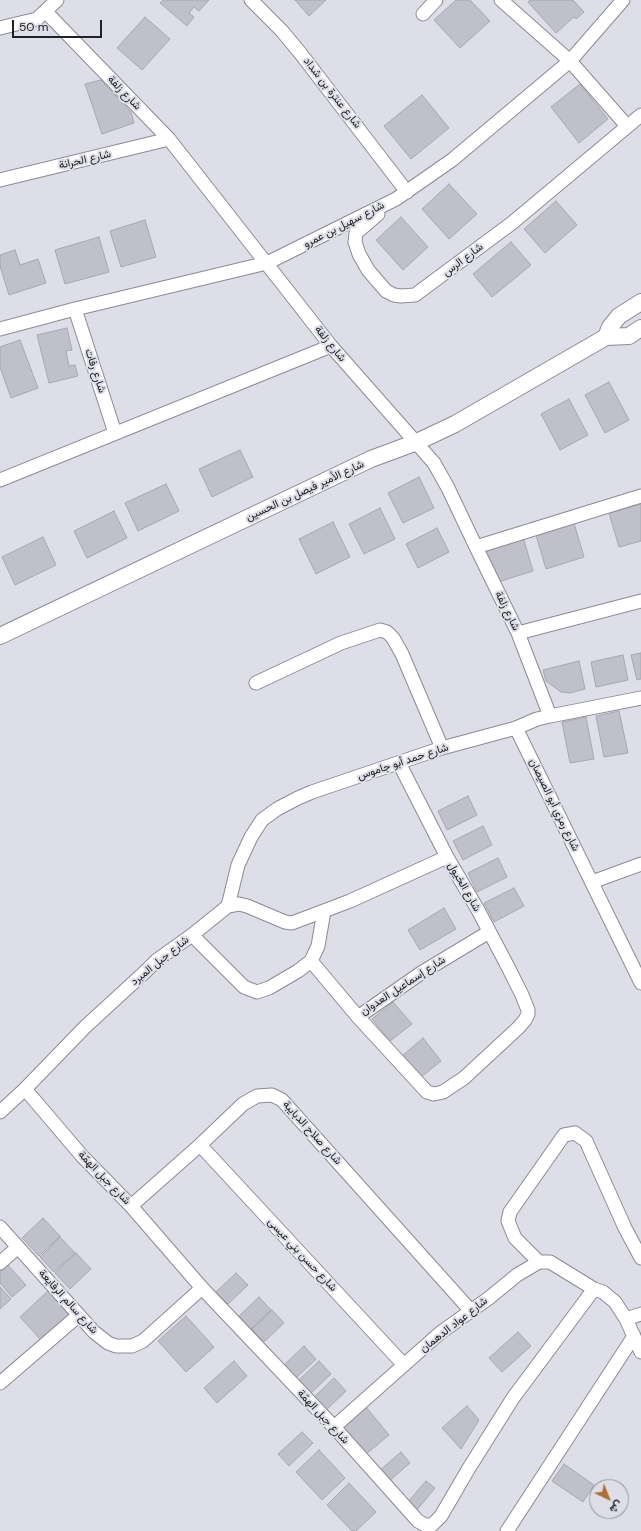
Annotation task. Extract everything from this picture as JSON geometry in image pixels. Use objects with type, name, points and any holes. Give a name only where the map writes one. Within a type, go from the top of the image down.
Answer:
[{"type":"street","points":[[0,28],[37,19],[57,0]]},
{"type":"street","name":"شارع عنترة بن شداد","points":[[251,0],[297,48],[402,195]]},
{"type":"street","points":[[423,14],[436,0]]},
{"type":"street","points":[[501,0],[570,61],[627,126]]},
{"type":"street","name":"شارع سهيل بن عمرو","points":[[0,329],[75,309],[267,263],[402,195],[452,160],[570,61],[623,0]]},
{"type":"street","name":"شارع زلفة","points":[[46,12],[169,139],[331,346],[434,463],[442,475],[518,633],[550,716]]},
{"type":"street","name":"شارع الرس","points":[[402,195],[362,227],[356,233],[355,242],[365,266],[383,288],[394,295],[401,296],[415,295],[512,222],[641,115]]},
{"type":"street","name":"شارع الحرانة","points":[[0,180],[169,139]]},
{"type":"street","points":[[606,337],[610,327],[619,316],[641,302]]},
{"type":"street","name":"شارع رفات","points":[[75,309],[115,433]]},
{"type":"street","name":"شارع الأمير فيصل بن الحسين","points":[[0,636],[371,459],[417,442],[455,424],[606,337],[629,336],[641,328]]},
{"type":"street","points":[[0,480],[331,346]]},
{"type":"street","points":[[476,547],[641,496]]},
{"type":"street","points":[[518,633],[641,601]]},
{"type":"street","points":[[256,682],[341,642],[380,630],[387,632],[393,638],[402,654],[442,748]]},
{"type":"street","name":"شارع حمد أبو جاموس","points":[[228,906],[238,865],[251,836],[262,820],[277,809],[312,792],[442,748],[516,728],[550,716],[641,698]]},
{"type":"street","name":"شارع رمزي أبو الصيصان","points":[[516,728],[640,977]]},
{"type":"street","name":"شارع الخيول","points":[[399,763],[447,857],[490,932],[528,1010]]},
{"type":"street","points":[[192,935],[228,906],[239,904],[285,922],[292,923],[324,911],[447,857]]},
{"type":"street","points":[[592,882],[641,864]]},
{"type":"street","points":[[324,911],[318,946],[311,961],[358,1016]]},
{"type":"street","name":"شارع إسماعيل العدوان","points":[[490,932],[415,977],[358,1016],[427,1092],[434,1094],[443,1092],[469,1073],[518,1028],[525,1020],[528,1010]]},
{"type":"street","name":"شارع جبل المبرد","points":[[0,1112],[25,1089],[85,1027],[157,960],[192,935],[244,987],[257,992],[269,988],[298,971],[311,961]]},
{"type":"street","name":"شارع جبل الهمّة","points":[[25,1089],[82,1156],[131,1206],[202,1288],[334,1427],[418,1521],[425,1525],[432,1525],[441,1516],[513,1398],[594,1288]]},
{"type":"street","name":"شارع صلاح الدبايبة","points":[[131,1206],[200,1145],[243,1104],[257,1096],[272,1095],[282,1100],[471,1311]]},
{"type":"street","points":[[641,1258],[625,1228],[586,1141],[575,1133],[564,1135],[510,1212],[508,1221],[515,1238],[539,1262],[550,1262],[603,1292],[615,1302],[626,1319],[641,1352]]},
{"type":"street","name":"شارع حسن بني عيسى","points":[[200,1145],[404,1365]]},
{"type":"street","name":"شارع سالم الرفايعة","points":[[0,1227],[94,1332],[108,1343],[116,1346],[132,1346],[143,1341],[202,1288]]},
{"type":"street","points":[[0,1262],[18,1247]]},
{"type":"street","name":"شارع عواد الدهمان","points":[[334,1427],[440,1332],[471,1311],[517,1275],[539,1262]]},
{"type":"street","points":[[626,1319],[641,1314]]},
{"type":"street","points":[[0,1383],[79,1315]]},
{"type":"street","points":[[507,1531],[634,1336]]},
{"type":"building","points":[[163,0],[209,0],[199,11],[194,7],[189,13],[194,17],[187,26],[160,3]]},
{"type":"building","points":[[295,0],[326,0],[309,16]]},
{"type":"building","points":[[456,0],[470,0],[490,21],[460,48],[434,20]]},
{"type":"building","points":[[530,0],[573,0],[584,12],[576,19],[574,17],[556,33],[528,2]]},
{"type":"building","points":[[145,17],[170,39],[142,70],[117,48]]},
{"type":"building","points":[[101,80],[131,112],[134,123],[102,134],[85,84]]},
{"type":"building","points":[[580,84],[608,119],[579,143],[551,107]]},
{"type":"building","points":[[422,95],[449,128],[411,159],[384,126]]},
{"type":"building","points":[[449,184],[477,214],[449,239],[422,209]]},
{"type":"building","points":[[556,201],[577,225],[545,253],[524,229]]},
{"type":"building","points":[[401,217],[428,247],[403,270],[376,240]]},
{"type":"building","points":[[145,220],[156,257],[121,267],[110,231]]},
{"type":"building","points":[[99,237],[109,272],[65,284],[55,250]]},
{"type":"building","points":[[511,242],[531,265],[492,297],[473,274]]},
{"type":"building","points":[[15,250],[20,265],[38,259],[46,283],[9,295],[0,266],[0,255]]},
{"type":"building","points":[[67,328],[72,350],[66,351],[69,366],[75,365],[78,376],[49,383],[37,335]]},
{"type":"building","points":[[20,340],[38,388],[11,398],[0,367],[0,347]]},
{"type":"building","points":[[609,382],[629,420],[605,433],[585,395]]},
{"type":"building","points":[[569,399],[588,435],[560,450],[541,414]]},
{"type":"building","points":[[240,450],[253,477],[212,497],[199,469]]},
{"type":"building","points":[[419,477],[434,508],[403,523],[388,493]]},
{"type":"building","points":[[166,484],[179,511],[138,531],[125,503]]},
{"type":"building","points":[[641,504],[641,541],[619,547],[609,513]]},
{"type":"building","points":[[380,508],[395,539],[364,554],[349,524]]},
{"type":"building","points":[[114,511],[127,538],[87,558],[74,531]]},
{"type":"building","points":[[333,522],[350,557],[316,574],[299,539]]},
{"type":"building","points":[[574,523],[584,557],[546,569],[536,535]]},
{"type":"building","points":[[437,528],[449,552],[418,568],[406,544]]},
{"type":"building","points":[[43,537],[56,565],[15,585],[2,557]]},
{"type":"building","points":[[523,537],[533,571],[495,583],[485,549]]},
{"type":"building","points":[[641,653],[641,679],[637,680],[631,655]]},
{"type":"building","points":[[623,655],[628,680],[596,687],[591,662]]},
{"type":"building","points":[[579,661],[585,689],[570,693],[561,692],[546,681],[543,670]]},
{"type":"building","points":[[619,711],[628,753],[604,757],[596,716]]},
{"type":"building","points":[[586,717],[594,759],[570,763],[562,722]]},
{"type":"building","points":[[468,796],[477,815],[447,830],[438,811]]},
{"type":"building","points":[[483,826],[492,845],[463,860],[453,841]]},
{"type":"building","points":[[498,858],[507,877],[477,892],[468,873]]},
{"type":"building","points":[[514,888],[524,906],[494,922],[484,903]]},
{"type":"building","points":[[444,908],[456,929],[420,950],[408,930]]},
{"type":"building","points":[[393,1002],[412,1024],[390,1041],[372,1019]]},
{"type":"building","points":[[423,1038],[441,1061],[420,1078],[402,1056]]},
{"type":"building","points":[[43,1218],[60,1236],[39,1256],[22,1238]]},
{"type":"building","points":[[60,1237],[75,1253],[54,1272],[40,1257]]},
{"type":"building","points":[[76,1253],[91,1269],[70,1289],[55,1273]]},
{"type":"building","points":[[5,1262],[26,1285],[12,1297],[0,1283],[0,1267]]},
{"type":"building","points":[[236,1273],[248,1285],[228,1304],[216,1292]]},
{"type":"building","points":[[0,1287],[11,1299],[0,1309]]},
{"type":"building","points":[[48,1291],[70,1314],[42,1341],[20,1317]]},
{"type":"building","points":[[259,1297],[271,1310],[251,1329],[239,1316]]},
{"type":"building","points":[[272,1310],[284,1323],[264,1342],[252,1329]]},
{"type":"building","points":[[186,1316],[214,1347],[186,1372],[158,1341]]},
{"type":"building","points":[[518,1332],[531,1346],[502,1372],[489,1358]]},
{"type":"building","points":[[304,1346],[316,1359],[296,1378],[284,1365]]},
{"type":"building","points":[[234,1361],[247,1376],[217,1403],[204,1388]]},
{"type":"building","points":[[319,1361],[331,1374],[311,1393],[299,1380]]},
{"type":"building","points":[[334,1378],[346,1391],[326,1410],[314,1397]]},
{"type":"building","points":[[467,1406],[479,1420],[461,1449],[442,1428]]},
{"type":"building","points":[[366,1407],[389,1435],[365,1455],[342,1427]]},
{"type":"building","points":[[302,1432],[313,1443],[289,1466],[278,1454]]},
{"type":"building","points":[[319,1450],[345,1478],[322,1500],[296,1472]]},
{"type":"building","points":[[401,1452],[410,1463],[388,1482],[379,1471]]},
{"type":"building","points":[[564,1464],[589,1482],[589,1493],[583,1502],[552,1481]]},
{"type":"building","points":[[426,1481],[435,1488],[416,1511],[407,1503]]},
{"type":"building","points":[[349,1483],[376,1512],[356,1531],[352,1531],[327,1505]]}]
